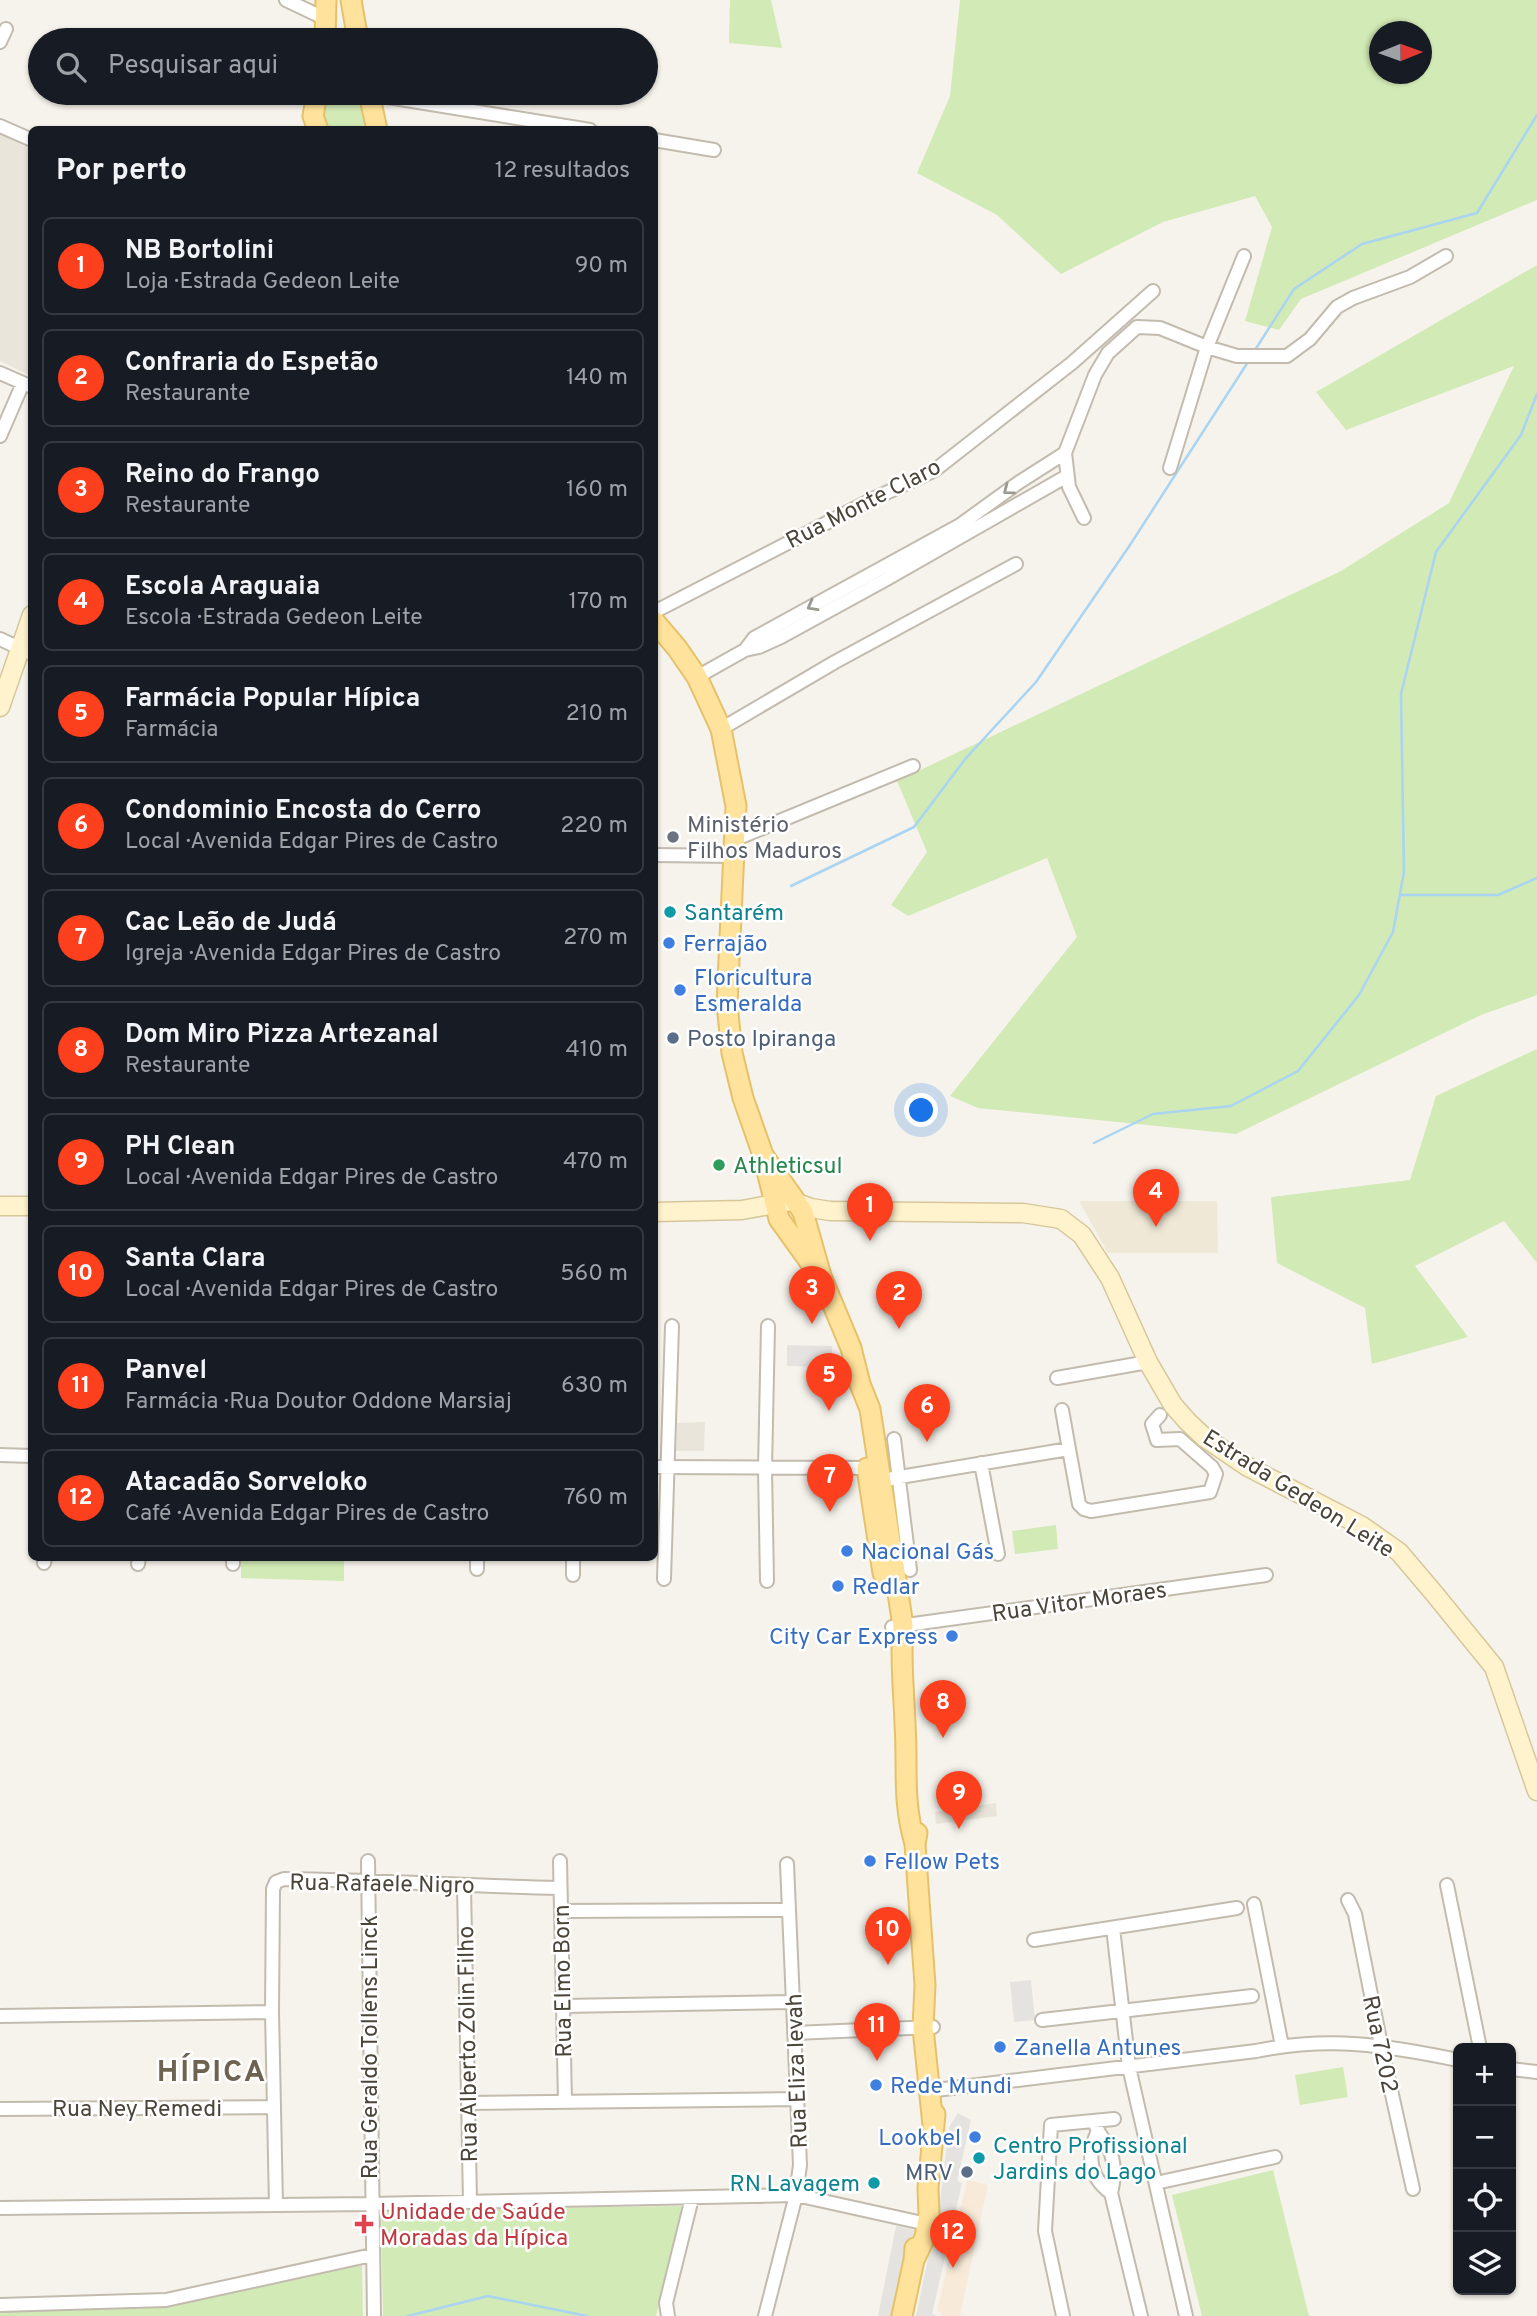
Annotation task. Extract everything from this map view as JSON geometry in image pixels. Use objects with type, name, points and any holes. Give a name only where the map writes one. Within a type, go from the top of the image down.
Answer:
[{"type":"main road","points":[[351,0],[356,28]]},
{"type":"main road","points":[[325,28],[326,9]]},
{"type":"main road","points":[[305,126],[314,105]]},
{"type":"main road","points":[[316,105],[313,116],[317,126]]},
{"type":"main road","points":[[370,126],[373,117],[371,105]]},
{"type":"main road","points":[[371,105],[376,126]]},
{"type":"main road","points":[[658,626],[697,677],[722,729],[736,806],[727,1004],[735,1064],[783,1228],[821,1276]]},
{"type":"main road","points":[[0,707],[26,651]]},
{"type":"main road","points":[[763,1155],[798,1203],[807,1224],[821,1276],[851,1348],[860,1384],[859,1412],[882,1474],[875,1532],[897,1626],[910,1769],[907,1816],[915,1844],[933,2090],[928,2188],[902,2316]]},
{"type":"main road","name":"Estrada Gedeon Leite","points":[[658,1212],[742,1210],[783,1202],[830,1211],[1023,1213],[1061,1219],[1082,1235],[1097,1255],[1147,1362],[1173,1405],[1204,1437],[1248,1467],[1362,1526],[1399,1552],[1494,1667],[1537,1791]]},
{"type":"main road","points":[[0,1206],[28,1206]]},
{"type":"main road","name":"Estrada Gedeon Leite","points":[[742,1210],[764,1217],[783,1228]]},
{"type":"main road","points":[[783,1228],[799,1228],[830,1211]]},
{"type":"street","points":[[286,0],[326,9]]},
{"type":"street","points":[[0,42],[6,29]]},
{"type":"street","points":[[423,105],[563,126]]},
{"type":"street","points":[[0,126],[28,138]]},
{"type":"street","points":[[658,141],[714,150]]},
{"type":"street","points":[[1170,468],[1207,347],[1244,256]]},
{"type":"street","points":[[1084,518],[1069,487],[1065,453],[1095,375],[1108,353],[1137,327],[1160,328],[1237,356],[1287,356],[1310,339],[1337,307],[1353,298],[1410,277],[1446,256]]},
{"type":"street","name":"Rua Monte Claro","points":[[658,610],[871,499],[935,470],[1072,363],[1153,291]]},
{"type":"street","points":[[0,373],[27,385],[0,436]]},
{"type":"street","points":[[697,677],[745,650],[759,648],[781,637],[960,525],[1018,482],[1065,453]]},
{"type":"street","points":[[883,574],[1067,476]]},
{"type":"street","points":[[722,729],[835,662],[1016,564]]},
{"type":"street","points":[[0,639],[26,651]]},
{"type":"street","points":[[658,855],[736,847],[913,766]]},
{"type":"street","points":[[664,1579],[661,1467],[673,1326]]},
{"type":"street","points":[[766,1581],[768,1326]]},
{"type":"street","points":[[1056,1378],[1147,1362]]},
{"type":"street","points":[[1062,1410],[1079,1504],[1091,1511],[1210,1492],[1216,1474],[1212,1467],[1180,1438],[1157,1440],[1155,1437],[1152,1424],[1160,1415]]},
{"type":"street","points":[[894,1439],[882,1474],[910,1570]]},
{"type":"street","points":[[661,1467],[882,1474],[981,1463],[1069,1449]]},
{"type":"street","points":[[0,1455],[28,1456]]},
{"type":"street","points":[[981,1463],[998,1554]]},
{"type":"street","points":[[573,1561],[573,1575]]},
{"type":"street","name":"Rua Vitor Moraes","points":[[897,1626],[1266,1576]]},
{"type":"street","name":"Rua Geraldo Tollens Linck","points":[[368,1861],[374,2309]]},
{"type":"street","name":"Rua Elmo Born","points":[[560,1861],[565,2102]]},
{"type":"street","name":"Rua Eliza Ievah","points":[[765,2316],[796,2195],[800,2165],[787,1864]]},
{"type":"street","name":"Rua Rafaele Nigro","points":[[276,2205],[272,2012],[273,1889],[276,1882],[284,1879],[368,1880],[560,1888]]},
{"type":"street","points":[[1447,1885],[1479,2043]]},
{"type":"street","name":"Rua Alberto Zolin Filho","points":[[464,1886],[470,2202]]},
{"type":"street","name":"Rua 7202","points":[[1348,1900],[1355,1914],[1413,2189]]},
{"type":"street","points":[[1255,1904],[1282,2046]]},
{"type":"street","points":[[1034,1940],[1237,1908]]},
{"type":"street","points":[[561,1911],[789,1910]]},
{"type":"street","points":[[1113,1928],[1129,2067],[1156,2183],[1181,2315]]},
{"type":"street","points":[[1042,2020],[1252,1996]]},
{"type":"street","points":[[563,2006],[793,2002]]},
{"type":"street","points":[[0,2016],[272,2012]]},
{"type":"street","points":[[794,2033],[928,2028]]},
{"type":"street","points":[[933,2090],[1282,2046],[1339,2042],[1381,2045],[1453,2059]]},
{"type":"street","points":[[1516,2070],[1537,2072]]},
{"type":"street","points":[[468,2103],[797,2099]]},
{"type":"street","name":"Rua Ney Remedi","points":[[0,2109],[274,2108]]},
{"type":"street","points":[[1063,2316],[1045,2231],[1051,2125],[1096,2127],[1114,2119]]},
{"type":"street","points":[[1096,2127],[1114,2161],[1115,2177],[1111,2193],[1141,2316]]},
{"type":"street","points":[[1096,2127],[1090,2162],[1095,2176],[1111,2193]]},
{"type":"street","points":[[1156,2183],[1275,2157]]},
{"type":"street","points":[[0,2208],[796,2195],[922,2223]]},
{"type":"street","points":[[668,2316],[666,2303],[692,2198]]},
{"type":"street","points":[[0,2305],[166,2300],[372,2255]]},
{"type":"shaded area","points":[[0,134],[28,148],[28,375],[0,361]]},
{"type":"shaded area","points":[[1079,1201],[1217,1201],[1218,1253],[1108,1253]]},
{"type":"shaded area","points":[[787,1345],[832,1346],[832,1367],[787,1366]]},
{"type":"shaded area","points":[[705,1422],[704,1451],[676,1451],[677,1423]]},
{"type":"shaded area","points":[[996,1803],[997,1816],[936,1824],[935,1812]]},
{"type":"shaded area","points":[[1031,1980],[1035,2020],[1014,2022],[1010,1982]]},
{"type":"shaded area","points":[[958,2113],[971,2120],[957,2181],[962,2183],[932,2314],[938,2316],[916,2316],[940,2202],[949,2127]]},
{"type":"shaded area","points":[[967,2180],[988,2185],[960,2315],[964,2316],[941,2316],[941,2312],[937,2311]]},
{"type":"shaded area","points":[[896,2226],[914,2230],[895,2316],[878,2316]]},
{"type":"green space","points":[[730,0],[771,0],[782,48],[729,43]]},
{"type":"green space","points":[[960,0],[1537,0],[1537,200],[1301,299],[1279,330],[1245,321],[1272,227],[1255,196],[1163,222],[1061,274],[997,215],[917,173],[950,96]]},
{"type":"green space","points":[[323,105],[364,105],[366,120],[363,126],[326,126]]},
{"type":"green space","points":[[1537,265],[1537,995],[1481,1015],[1236,1134],[978,1108],[950,1096],[1077,937],[1047,858],[908,916],[891,905],[927,852],[897,781],[1341,571],[1449,503],[1514,366],[1346,430],[1316,392]]},
{"type":"green space","points":[[1537,1049],[1537,1263],[1504,1221],[1415,1266],[1468,1337],[1372,1364],[1365,1308],[1277,1263],[1271,1197],[1410,1180],[1436,1096]]},
{"type":"green space","points":[[1056,1525],[1058,1549],[1015,1554],[1012,1531]]},
{"type":"green space","points":[[241,1561],[344,1561],[344,1581],[241,1578]]},
{"type":"green space","points":[[1343,2067],[1348,2097],[1300,2105],[1295,2075]]},
{"type":"green space","points":[[1273,2170],[1309,2316],[1202,2316],[1172,2195]]},
{"type":"green space","points":[[683,2206],[656,2316],[383,2316],[381,2210]]},
{"type":"green space","points":[[362,2265],[363,2316],[0,2316],[0,2312],[166,2307]]},
{"type":"waterway","points":[[1255,350],[1294,289],[1362,244],[1477,213],[1537,115]]},
{"type":"waterway","points":[[791,886],[914,827],[966,758],[1036,682],[1130,545],[1248,362]]},
{"type":"waterway","points":[[1094,1143],[1153,1114],[1231,1106],[1298,1071],[1359,995],[1393,932],[1404,872],[1401,694],[1436,552],[1521,435],[1537,394]]},
{"type":"waterway","points":[[1401,895],[1498,895],[1537,878]]},
{"type":"waterway","points":[[408,2316],[488,2296],[587,2316]]},
{"type":"place","name":"Ministério Filhos Maduros","points":[[673,837]]},
{"type":"place","name":"Santarém","points":[[670,912]]},
{"type":"place","name":"Ferrajão","points":[[669,943]]},
{"type":"place","name":"Floricultura Esmeralda","points":[[680,990]]},
{"type":"place","name":"Posto Ipiranga","points":[[673,1038]]},
{"type":"place","name":"Athleticsul","points":[[719,1165]]},
{"type":"place","name":"Escola Araguaia","points":[[1156,1227]]},
{"type":"place","name":"NB Bortolini","points":[[870,1241]]},
{"type":"place","name":"Reino do Frango","points":[[812,1324]]},
{"type":"place","name":"Confraria do Espetão","points":[[899,1329]]},
{"type":"place","name":"Farmácia Popular Hípica","points":[[829,1411]]},
{"type":"place","name":"Condominio Encosta do Cerro","points":[[927,1442]]},
{"type":"place","name":"Cac Leão de Judá","points":[[830,1512]]},
{"type":"place","name":"Nacional Gás","points":[[847,1551]]},
{"type":"place","name":"Redlar","points":[[838,1586]]},
{"type":"place","name":"City Car Express","points":[[952,1636]]},
{"type":"place","name":"Dom Miro Pizza Artezanal","points":[[943,1738]]},
{"type":"place","name":"PH Clean","points":[[959,1829]]},
{"type":"place","name":"Fellow Pets","points":[[870,1861]]},
{"type":"place","name":"Santa Clara","points":[[888,1965]]},
{"type":"place","name":"Zanella Antunes","points":[[1000,2047]]},
{"type":"place","name":"Panvel","points":[[877,2061]]},
{"type":"place","name":"Rede Mundi","points":[[876,2085]]},
{"type":"place","name":"Lookbel","points":[[975,2137]]},
{"type":"place","name":"Centro Profissional Jardins do Lago","points":[[979,2158]]},
{"type":"place","name":"MRV","points":[[967,2172]]},
{"type":"place","name":"RN Lavagem","points":[[874,2183]]},
{"type":"place","name":"Unidade de Saúde Moradas da Hípica","points":[[364,2224]]},
{"type":"place","name":"Atacadão Sorveloko","points":[[953,2268]]},
{"type":"district","name":"HÍPICA","points":[[212,2071]]}]
